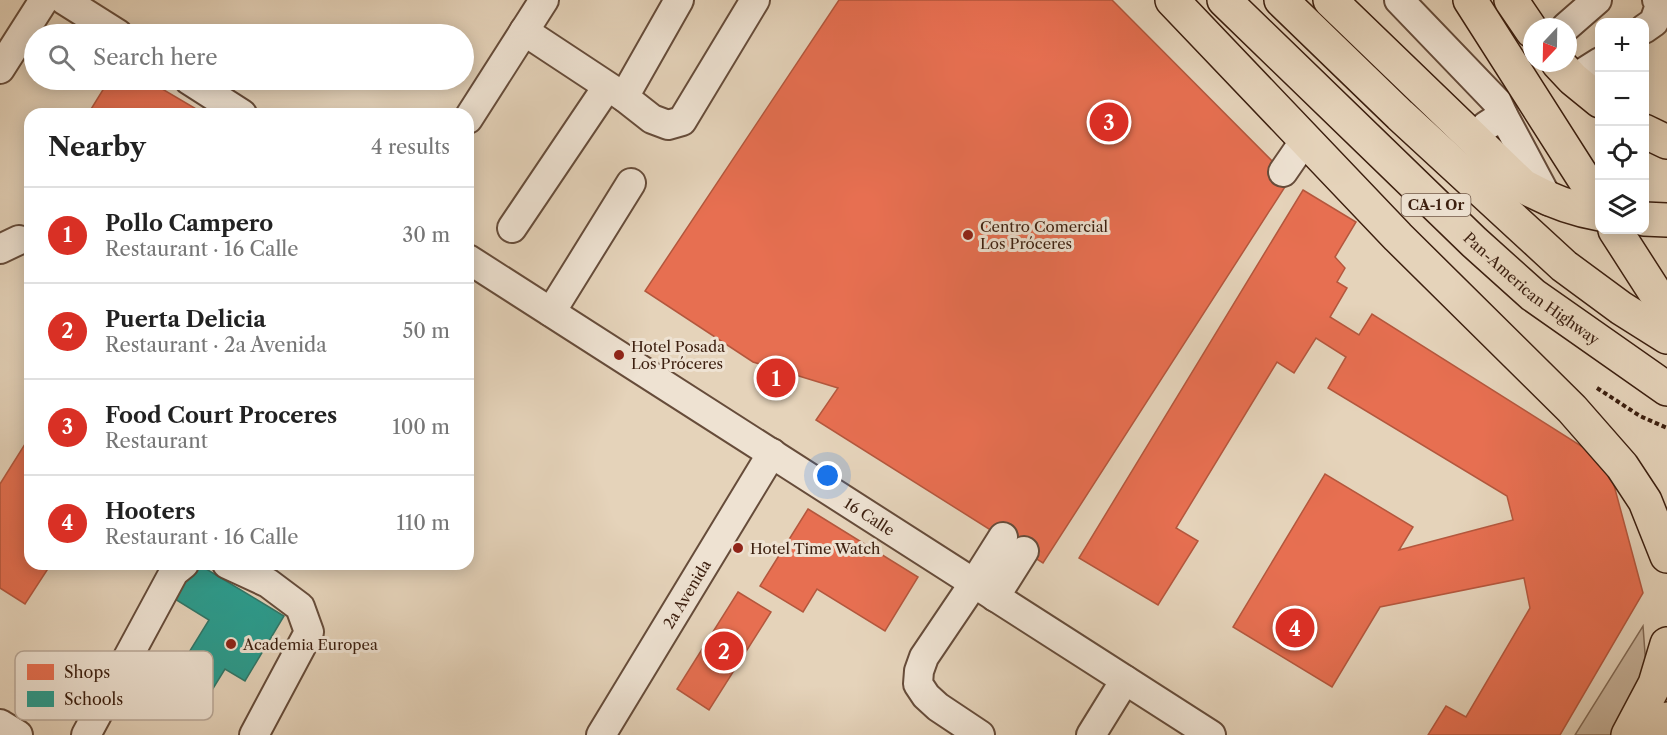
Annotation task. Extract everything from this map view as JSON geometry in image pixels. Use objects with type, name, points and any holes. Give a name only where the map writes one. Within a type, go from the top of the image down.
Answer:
[{"type":"main road","points":[[1172,0],[1398,237],[1572,409],[1612,454],[1645,501],[1667,556]]},
{"type":"main road","name":"Pan-American Highway","points":[[1224,0],[1474,242],[1533,295],[1667,388]]},
{"type":"main road","name":"CA-1 Or","points":[[1281,0],[1400,115],[1564,266],[1621,308],[1667,337]]},
{"type":"main road","points":[[1330,0],[1523,186],[1582,207]]},
{"type":"main road","points":[[1470,0],[1582,207]]},
{"type":"main road","points":[[1511,0],[1523,18]]},
{"type":"main road","points":[[1577,68],[1595,95]]},
{"type":"main road","points":[[1649,133],[1667,142]]},
{"type":"main road","points":[[1649,219],[1667,220]]},
{"type":"main road","points":[[1618,234],[1667,311]]},
{"type":"main road","points":[[1628,735],[1655,684],[1667,644]]},
{"type":"main road","points":[[1657,735],[1667,719]]},
{"type":"street","points":[[0,69],[13,28],[44,0]]},
{"type":"street","points":[[64,0],[102,24]]},
{"type":"street","points":[[474,110],[544,0]]},
{"type":"street","points":[[512,228],[615,92],[680,0]]},
{"type":"street","points":[[524,32],[652,119],[668,125],[682,121],[755,0]]},
{"type":"street","points":[[1400,0],[1497,102],[1503,115],[1582,207]]},
{"type":"street","points":[[1576,18],[1597,0]]},
{"type":"street","points":[[1649,26],[1654,22],[1660,5],[1657,0]]},
{"type":"street","points":[[205,90],[233,108]]},
{"type":"street","points":[[1471,137],[1503,115]]},
{"type":"street","points":[[1283,172],[1305,140]]},
{"type":"street","points":[[551,312],[631,183]]},
{"type":"street","name":"16 Calle","points":[[474,263],[1211,735]]},
{"type":"street","name":"2a Avenida","points":[[601,735],[772,453]]},
{"type":"street","points":[[980,735],[938,707],[926,696],[918,684],[919,671],[924,657],[985,590],[1013,544]]},
{"type":"street","points":[[131,651],[176,570]]},
{"type":"street","points":[[240,570],[268,583],[300,607],[309,632],[254,735]]},
{"type":"street","points":[[1091,735],[1125,680]]},
{"type":"street","points":[[86,735],[94,720]]},
{"type":"street","points":[[0,724],[18,735]]},
{"type":"shaded area","points":[[1643,626],[1646,667],[1627,735],[1575,735]]},
{"type":"building: Shops","name":"Centro Comercial Los Próceres","points":[[839,0],[1112,0],[1290,179],[1043,563],[816,420],[838,388],[753,362],[645,291]]},
{"type":"building: Shops","points":[[103,90],[164,90],[195,108],[92,108]]},
{"type":"building: Shops","points":[[1303,190],[1356,222],[1335,257],[1345,268],[1337,282],[1347,288],[1330,317],[1359,335],[1372,314],[1608,463],[1643,593],[1560,735],[1428,735],[1446,706],[1466,717],[1530,608],[1524,578],[1380,607],[1332,687],[1233,627],[1325,474],[1413,527],[1399,550],[1513,520],[1507,496],[1328,388],[1346,357],[1316,338],[1294,373],[1277,362],[1176,528],[1198,541],[1158,605],[1079,558]]},
{"type":"building: Shops","points":[[24,446],[24,570],[47,570],[25,604],[0,588],[0,484]]},
{"type":"building: Shops","points":[[808,509],[918,577],[885,631],[817,589],[803,612],[760,586]]},
{"type":"building: Shops","points":[[738,592],[771,612],[709,710],[677,689]]},
{"type":"building: Schools","name":"Academia Europea","points":[[185,570],[208,570],[284,616],[245,681],[225,669],[213,688],[213,651],[190,651],[209,620],[170,596]]},
{"type":"place","name":"Food Court Proceres","points":[[1109,122]]},
{"type":"place","name":"Centro Comercial Los Próceres","points":[[968,235]]},
{"type":"place","name":"Hotel Posada Los Próceres","points":[[619,355]]},
{"type":"place","name":"Pollo Campero","points":[[776,378]]},
{"type":"place","name":"Hotel Time Watch","points":[[738,548]]},
{"type":"place","name":"Hooters","points":[[1295,628]]},
{"type":"place","name":"Academia Europea","points":[[231,644]]},
{"type":"place","name":"Puerta Delicia","points":[[724,651]]}]
